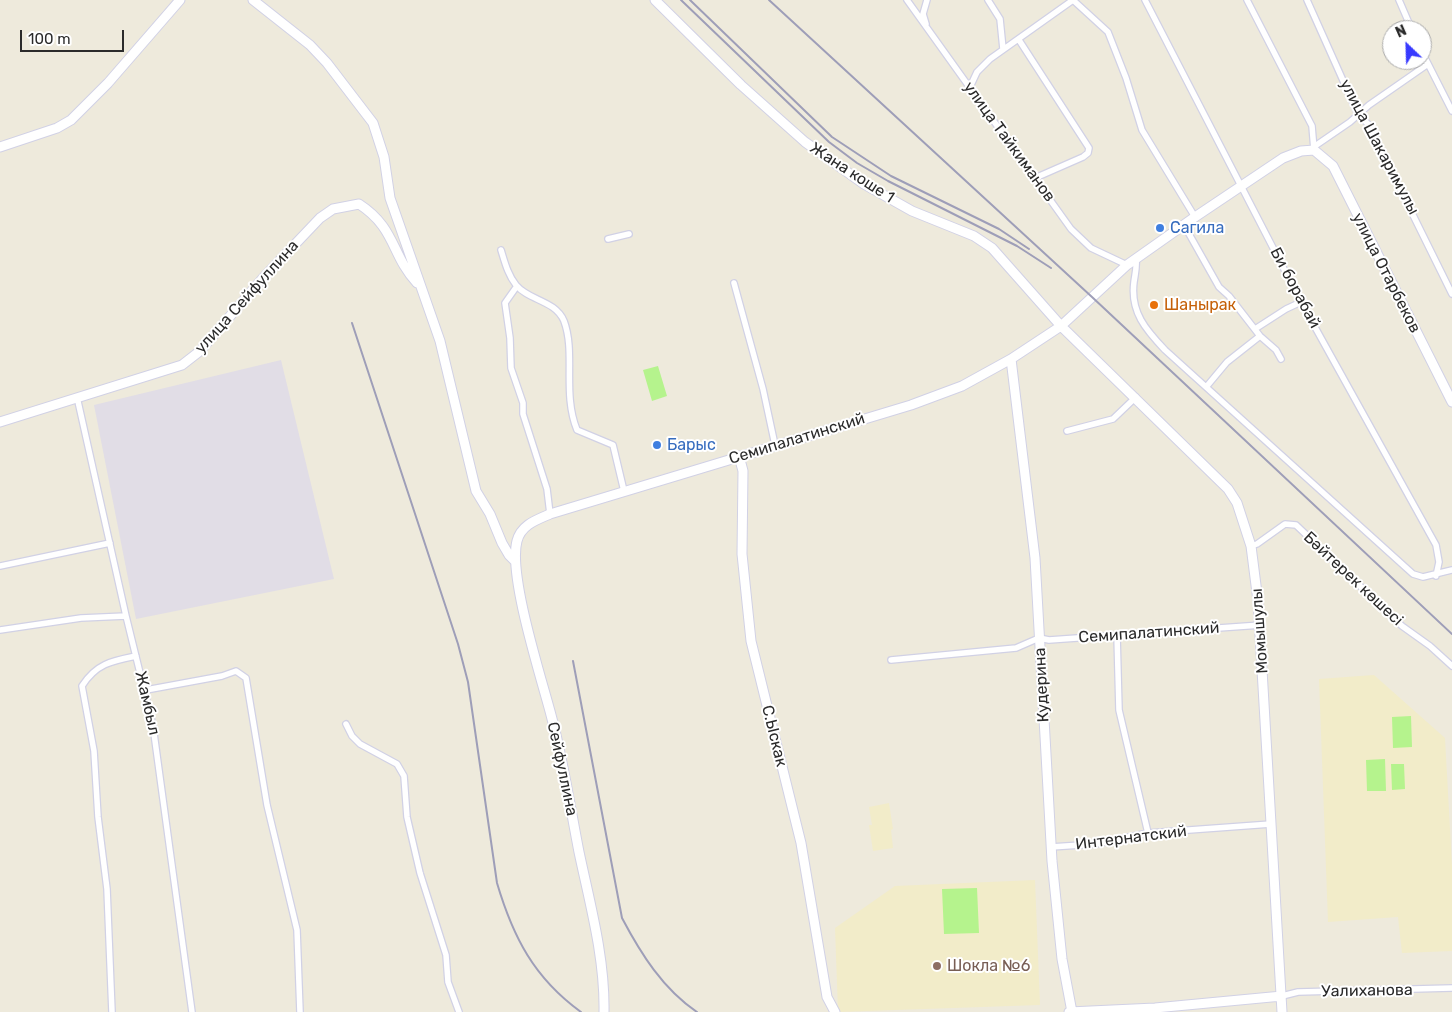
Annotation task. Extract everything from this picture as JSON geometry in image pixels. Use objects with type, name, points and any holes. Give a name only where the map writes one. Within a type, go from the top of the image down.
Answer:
[{"type":"street","points":[[0,147],[57,128],[71,120],[108,83],[180,0]]},
{"type":"street","name":"улица Сейфуллина","points":[[253,0],[310,45],[327,63],[373,123],[384,157],[390,198],[440,341],[476,491],[490,514],[502,543],[515,561]]},
{"type":"street","name":"Жана коше 1","points":[[655,0],[740,85],[805,142],[864,184],[912,211],[974,236],[992,248],[1061,326]]},
{"type":"street","name":"улица Тайкиманов","points":[[907,0],[1071,229],[1091,248],[1127,265]]},
{"type":"street","points":[[926,28],[923,14],[927,0]]},
{"type":"street","points":[[988,0],[1000,20],[1003,49]]},
{"type":"street","points":[[970,87],[977,72],[1003,49],[1019,40],[1073,0],[1108,32],[1126,78],[1142,130],[1195,217]]},
{"type":"street","name":"Би борабай","points":[[1145,0],[1301,302],[1436,545],[1439,562],[1436,576]]},
{"type":"street","points":[[1247,0],[1312,126],[1314,148]]},
{"type":"street","name":"улица Шакаримулы","points":[[1307,0],[1358,114],[1368,124],[1452,294]]},
{"type":"street","points":[[1399,0],[1408,20]]},
{"type":"street","points":[[1019,40],[1054,90],[1089,148],[1088,153],[1083,157],[1035,178]]},
{"type":"street","points":[[1314,148],[1420,70]]},
{"type":"street","points":[[1431,70],[1452,111]]},
{"type":"street","name":"Семипалатинский","points":[[522,529],[550,514],[911,405],[962,386],[1011,359],[1061,326],[1127,265],[1242,185],[1292,154],[1314,148]]},
{"type":"street","name":"улица Отарбеков","points":[[1314,148],[1333,166],[1452,402]]},
{"type":"street","name":"улица Сейфуллина","points":[[0,422],[182,365],[200,351],[263,278],[320,218],[333,209],[360,204],[375,214],[385,226],[408,272],[421,286]]},
{"type":"street","points":[[1184,225],[1219,288],[1260,336],[1276,350],[1280,359]]},
{"type":"street","points":[[608,239],[629,234]]},
{"type":"street","points":[[501,250],[507,272],[517,286],[560,313],[567,334],[569,397],[572,417],[577,430],[613,445],[624,491]]},
{"type":"street","points":[[1136,259],[1137,268],[1134,288],[1136,312],[1144,329],[1413,574],[1423,577],[1436,576],[1452,570]]},
{"type":"street","points":[[734,284],[763,389],[775,445]]},
{"type":"street","points":[[517,286],[505,303],[510,338],[511,368],[523,403],[523,414],[548,489],[550,514]]},
{"type":"street","points":[[1255,329],[1286,309],[1301,302]]},
{"type":"street","name":"Момышулы","points":[[1061,326],[1136,397],[1228,489],[1237,503],[1251,546],[1261,625],[1282,1012]]},
{"type":"street","points":[[1207,386],[1227,362],[1260,336]]},
{"type":"street","name":"Кудерина","points":[[1011,359],[1035,558],[1051,847],[1062,959],[1070,1012]]},
{"type":"street","name":"Жамбыл","points":[[77,397],[126,616],[146,690],[153,726],[192,1012]]},
{"type":"street","points":[[1067,431],[1113,419],[1136,397]]},
{"type":"street","name":"С.Ыскак","points":[[739,456],[743,471],[742,554],[751,641],[801,842],[827,997],[835,1012]]},
{"type":"street","name":"Бәйтерек көшесі","points":[[1251,546],[1257,544],[1285,524],[1296,525],[1388,613],[1452,666]]},
{"type":"street","name":"Сейфуллина","points":[[522,529],[516,541],[515,561],[517,576],[534,651],[552,717],[594,925],[604,985],[604,1012]]},
{"type":"street","points":[[0,566],[110,543]]},
{"type":"street","points":[[0,630],[81,618],[126,616]]},
{"type":"street","name":"Семипалатинский","points":[[891,660],[1016,648],[1040,638],[1050,640],[1261,625]]},
{"type":"street","points":[[1117,635],[1119,710],[1148,833]]},
{"type":"street","points":[[112,1012],[107,889],[98,817],[94,751],[82,686],[92,671],[106,664],[136,656]]},
{"type":"street","points":[[146,690],[222,676],[236,671],[246,678],[268,805],[296,930],[300,1012]]},
{"type":"street","points":[[346,724],[352,736],[360,744],[397,764],[404,776],[407,817],[420,872],[446,956],[448,982],[459,1012]]},
{"type":"street","name":"Интернатский","points":[[1051,847],[1096,844],[1148,833],[1271,824]]},
{"type":"street","name":"Уалиханова","points":[[1282,996],[1298,992],[1443,990],[1452,988]]},
{"type":"street","points":[[1070,1012],[1155,1008],[1282,996]]},
{"type":"shaded area","points":[[281,360],[334,579],[136,619],[94,405]]},
{"type":"shaded area","points":[[1374,675],[1445,738],[1452,866],[1452,951],[1402,953],[1398,917],[1328,922],[1319,679]]},
{"type":"shaded area","points":[[889,803],[893,829],[891,830],[893,848],[873,851],[869,825],[872,825],[869,807]]},
{"type":"shaded area","name":"Шокла №6","points":[[1035,880],[1040,1005],[838,1012],[835,928],[895,886]]},
{"type":"green space","points":[[658,366],[667,396],[652,401],[643,370]]},
{"type":"green space","points":[[1411,716],[1412,747],[1393,748],[1392,717]]},
{"type":"green space","points":[[1385,759],[1386,791],[1367,791],[1366,760]]},
{"type":"green space","points":[[1391,764],[1404,764],[1405,789],[1392,790]]},
{"type":"green space","points":[[977,888],[979,933],[944,934],[942,889]]},
{"type":"railway","points":[[681,0],[829,142],[857,163],[888,181],[1017,246],[1051,268]]},
{"type":"railway","points":[[690,0],[832,137],[891,176],[999,229],[1029,249]]},
{"type":"railway","points":[[769,0],[1092,297],[1452,634]]},
{"type":"railway","points":[[352,323],[458,644],[468,682],[497,883],[503,903],[527,955],[550,985],[581,1012]]},
{"type":"railway","points":[[573,661],[622,918],[637,945],[663,982],[697,1012]]},
{"type":"place","name":"Сагила","points":[[1160,228]]},
{"type":"place","name":"Шанырак","points":[[1154,305]]},
{"type":"place","name":"Барыс","points":[[657,445]]},
{"type":"place","name":"Шокла №6","points":[[937,966]]}]
